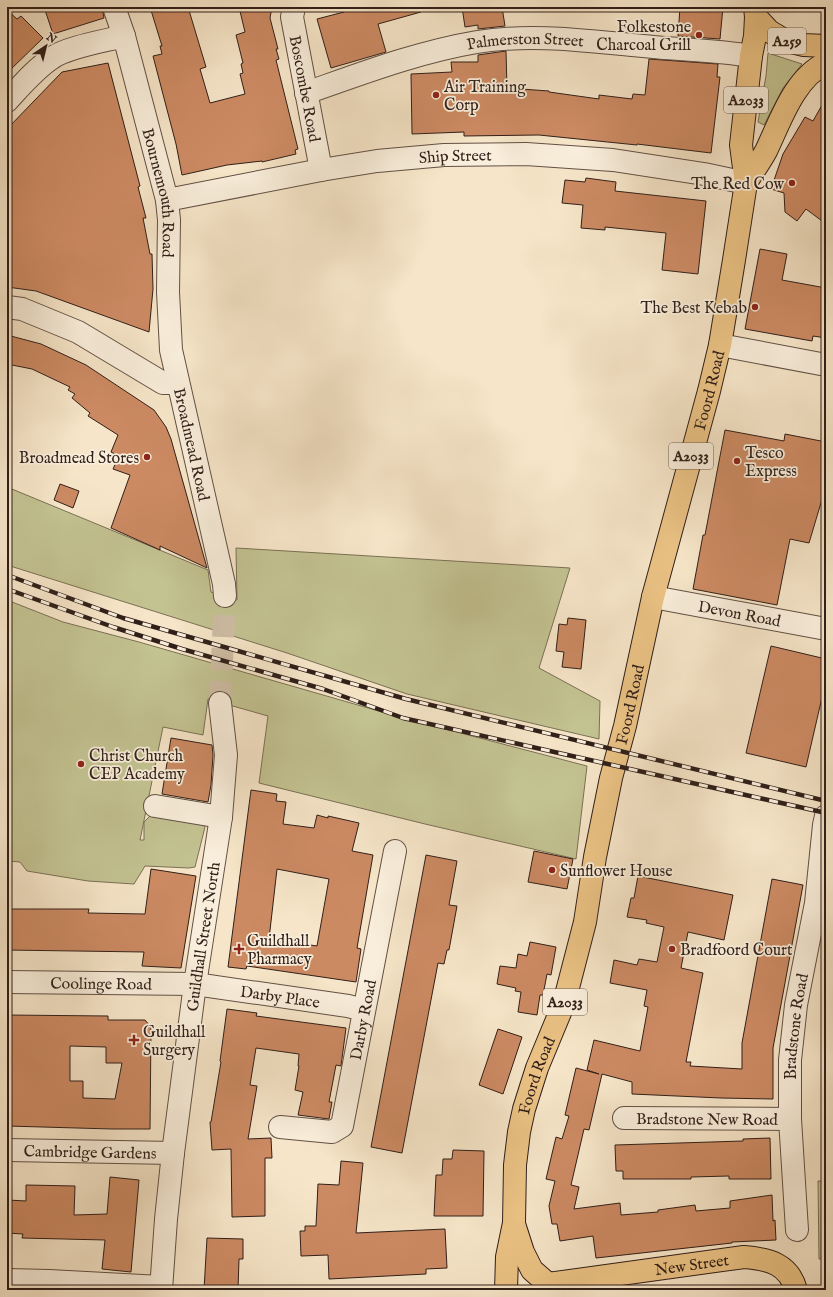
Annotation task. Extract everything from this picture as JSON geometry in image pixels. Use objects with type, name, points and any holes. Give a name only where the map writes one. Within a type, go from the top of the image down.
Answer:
[{"type":"main road","name":"A259","points":[[755,12],[769,31],[784,40],[804,45],[826,46]]},
{"type":"main road","name":"Foord Road","points":[[514,1223],[515,1165],[524,1109],[537,1068],[564,1004],[576,959],[585,922],[594,858],[611,778],[625,726],[653,597],[707,398],[720,344],[746,183],[741,145],[755,36],[755,12]]},
{"type":"main road","name":"Foord Road","points":[[746,183],[765,152],[790,100],[808,76],[818,66],[826,63]]},
{"type":"main road","points":[[514,1223],[523,1252],[532,1270],[545,1287]]},
{"type":"main road","points":[[506,1290],[507,1257],[514,1223]]},
{"type":"main road","name":"New Street","points":[[545,1287],[744,1257],[756,1258],[776,1264],[785,1270],[794,1281],[796,1290]]},
{"type":"street","name":"Bournemouth Road","points":[[114,7],[124,36],[167,200],[169,220],[168,292],[170,344],[177,383]]},
{"type":"street","name":"Boscombe Road","points":[[294,7],[292,17],[321,170]]},
{"type":"street","points":[[7,101],[33,74],[53,57],[67,51],[124,36]]},
{"type":"street","name":"Palmerston Street","points":[[306,93],[390,63],[429,52],[478,42],[517,38],[565,38],[752,56]]},
{"type":"street","name":"Ship Street","points":[[167,200],[321,170],[377,161],[444,154],[526,154],[613,160],[704,174],[746,183]]},
{"type":"street","name":"Broadmead Road","points":[[7,307],[22,309],[78,332],[163,383],[177,383],[224,584],[225,596]]},
{"type":"street","points":[[720,344],[826,365]]},
{"type":"street","name":"Devon Road","points":[[653,597],[826,629]]},
{"type":"street","name":"Guildhall Street North","points":[[161,1289],[173,1153],[195,984],[221,817],[226,755],[220,703]]},
{"type":"street","points":[[155,806],[221,817]]},
{"type":"street","name":"Bradstone Road","points":[[797,1230],[790,1119],[790,1060],[796,1005],[816,903],[825,820]]},
{"type":"street","name":"Darby Road","points":[[280,1127],[332,1132],[342,1126],[395,850]]},
{"type":"street","name":"Coolinge Road","points":[[7,982],[195,984]]},
{"type":"street","name":"Darby Place","points":[[195,984],[340,1004],[364,1010]]},
{"type":"street","name":"Bradstone New Road","points":[[624,1118],[790,1119]]},
{"type":"street","name":"Cambridge Gardens","points":[[7,1150],[173,1153]]},
{"type":"street","points":[[7,1280],[49,1280],[161,1289]]},
{"type":"shaded area","points":[[768,53],[802,64],[783,88],[764,125],[758,122],[766,76]]},
{"type":"shaded area","points":[[7,487],[208,570],[211,592],[237,600],[236,548],[570,568],[539,668],[600,701],[599,739],[407,694],[287,653],[7,565]]},
{"type":"shaded area","points":[[7,600],[63,622],[139,642],[403,718],[587,766],[576,859],[259,783],[268,716],[208,699],[203,735],[163,727],[140,840],[144,840],[144,822],[157,809],[198,818],[205,827],[195,867],[145,866],[134,884],[88,881],[27,871],[20,862],[7,861]]},
{"type":"shaded area","points":[[818,1181],[826,1181],[826,1259],[819,1259]]},
{"type":"building","points":[[44,7],[102,7],[104,18],[53,34]]},
{"type":"building","points":[[150,7],[188,7],[206,67],[200,69],[210,103],[245,94],[240,74],[243,73],[241,64],[243,63],[236,35],[245,32],[239,7],[272,7],[270,18],[279,59],[276,60],[298,149],[295,150],[296,154],[262,162],[227,165],[182,175],[176,144],[153,56],[162,54],[160,46],[162,46]]},
{"type":"building","points":[[343,7],[420,7],[421,12],[378,24],[386,52],[331,68],[317,19],[344,12]]},
{"type":"building","points":[[462,7],[502,7],[505,26],[478,29],[478,25],[465,27]]},
{"type":"building","points":[[680,7],[723,7],[720,39],[678,36]]},
{"type":"building","points":[[7,10],[17,19],[21,16],[43,38],[7,73]]},
{"type":"building","points":[[506,51],[507,88],[549,91],[599,99],[599,95],[632,99],[633,94],[645,95],[649,59],[718,64],[717,77],[720,77],[711,153],[637,144],[539,135],[464,136],[464,132],[412,134],[411,74],[452,72],[451,62],[478,62],[478,55]]},
{"type":"building","points":[[108,63],[140,186],[138,187],[146,218],[143,218],[150,254],[152,254],[153,289],[149,332],[36,291],[7,287],[7,129],[62,72]]},
{"type":"building","points":[[826,98],[826,224],[806,209],[797,221],[785,212],[784,193],[771,189],[783,154],[805,117],[813,121]]},
{"type":"building","points":[[586,178],[616,182],[615,191],[706,201],[698,274],[662,270],[666,233],[605,227],[605,230],[581,228],[583,205],[562,203],[565,180],[585,182]]},
{"type":"building","points":[[760,249],[787,254],[782,280],[826,288],[826,338],[813,336],[812,341],[745,329]]},
{"type":"building","points":[[7,335],[41,344],[86,365],[154,410],[166,427],[171,439],[207,568],[160,546],[160,550],[111,528],[130,475],[113,469],[119,456],[111,452],[118,435],[88,416],[90,413],[72,398],[75,394],[68,390],[70,387],[32,369],[7,364]]},
{"type":"building","points":[[725,430],[784,441],[785,434],[826,442],[826,486],[809,543],[790,539],[777,605],[693,589]]},
{"type":"building","points":[[60,484],[79,491],[73,508],[54,500]]},
{"type":"building","points":[[568,618],[586,620],[581,669],[562,667],[564,652],[556,651],[559,624],[567,625]]},
{"type":"building","points":[[771,646],[826,659],[826,680],[806,767],[746,753]]},
{"type":"building","points":[[171,738],[212,745],[213,755],[211,785],[208,802],[162,794]]},
{"type":"building","points":[[251,790],[277,794],[276,801],[286,802],[283,824],[314,828],[317,815],[359,823],[352,851],[373,855],[357,948],[361,949],[356,982],[247,966],[246,969],[228,967]],"holes":[[[277,869],[329,879],[317,946],[269,939]]]},
{"type":"building","points":[[534,851],[573,859],[567,889],[528,882]]},
{"type":"building","points":[[426,855],[457,861],[449,905],[457,906],[449,950],[447,950],[444,964],[438,963],[402,1153],[371,1147]]},
{"type":"building","points":[[151,869],[196,876],[181,968],[142,966],[144,952],[7,950],[7,909],[89,909],[88,913],[145,914]]},
{"type":"building","points":[[638,876],[733,895],[724,940],[688,932],[681,968],[703,973],[686,1062],[691,1062],[690,1066],[742,1069],[742,1043],[772,879],[803,885],[773,1048],[773,1099],[632,1094],[632,1082],[602,1074],[589,1130],[584,1129],[571,1185],[579,1187],[574,1209],[620,1203],[621,1215],[658,1212],[658,1210],[695,1205],[696,1211],[730,1208],[730,1201],[772,1195],[773,1221],[775,1220],[776,1240],[732,1242],[596,1258],[593,1236],[560,1241],[557,1224],[552,1224],[549,1206],[555,1181],[546,1179],[556,1137],[562,1139],[569,1116],[565,1115],[576,1068],[599,1074],[587,1070],[594,1040],[640,1051],[648,1007],[644,1006],[647,990],[610,983],[614,960],[637,965],[639,959],[657,962],[664,927],[646,923],[647,920],[627,917],[631,898],[634,898]]},
{"type":"building","points":[[530,942],[556,947],[551,975],[547,974],[543,995],[540,995],[537,1015],[518,1012],[521,992],[515,991],[516,988],[497,984],[500,966],[516,968],[518,954],[527,956]]},
{"type":"building","points":[[227,1009],[257,1013],[256,1016],[346,1028],[341,1066],[336,1065],[329,1102],[332,1102],[329,1119],[298,1115],[303,1092],[295,1090],[299,1066],[299,1054],[256,1048],[250,1085],[257,1086],[248,1139],[271,1138],[272,1158],[265,1158],[265,1216],[232,1217],[231,1149],[212,1150],[210,1122],[221,1062]]},
{"type":"building","points":[[7,1015],[108,1016],[108,1020],[145,1020],[151,1027],[150,1129],[7,1126]],"holes":[[[70,1046],[106,1047],[106,1063],[122,1063],[115,1099],[83,1098],[83,1081],[70,1081]]]},
{"type":"building","points":[[498,1029],[522,1037],[503,1094],[479,1085]]},
{"type":"building","points":[[770,1138],[771,1179],[729,1179],[729,1176],[691,1177],[691,1179],[623,1179],[623,1171],[616,1171],[615,1145],[743,1141],[743,1139]]},
{"type":"building","points":[[453,1150],[484,1151],[483,1216],[434,1216],[436,1175],[442,1175],[443,1159],[452,1159]]},
{"type":"building","points":[[341,1161],[363,1163],[356,1233],[445,1229],[447,1268],[426,1269],[426,1274],[329,1279],[328,1255],[301,1256],[300,1231],[305,1231],[305,1226],[316,1226],[318,1184],[339,1185]]},
{"type":"building","points":[[110,1177],[139,1180],[131,1272],[102,1269],[105,1240],[22,1238],[23,1234],[7,1233],[7,1200],[26,1201],[26,1185],[75,1186],[74,1215],[107,1214]]},
{"type":"building","points":[[207,1238],[243,1239],[243,1259],[239,1259],[238,1290],[204,1290]]},
{"type":"tunnel","points":[[220,703],[225,596]]},
{"type":"railway","points":[[7,575],[123,618],[406,699],[826,801]]},
{"type":"railway","points":[[7,589],[113,627],[182,649],[323,689],[403,718],[826,813]]},
{"type":"place","name":"Folkestone Charcoal Grill","points":[[699,35]]},
{"type":"place","name":"Air Training Corp","points":[[436,95]]},
{"type":"place","name":"The Red Cow","points":[[792,183]]},
{"type":"place","name":"The Best Kebab","points":[[755,307]]},
{"type":"place","name":"Broadmead Stores","points":[[147,457]]},
{"type":"place","name":"Tesco Express","points":[[737,461]]},
{"type":"place","name":"Christ Church CEP Academy","points":[[81,764]]},
{"type":"place","name":"Sunflower House","points":[[552,870]]},
{"type":"place","name":"Guildhall Pharmacy","points":[[239,949]]},
{"type":"place","name":"Bradfoord Court","points":[[672,949]]},
{"type":"place","name":"Guildhall Surgery","points":[[134,1040]]}]
